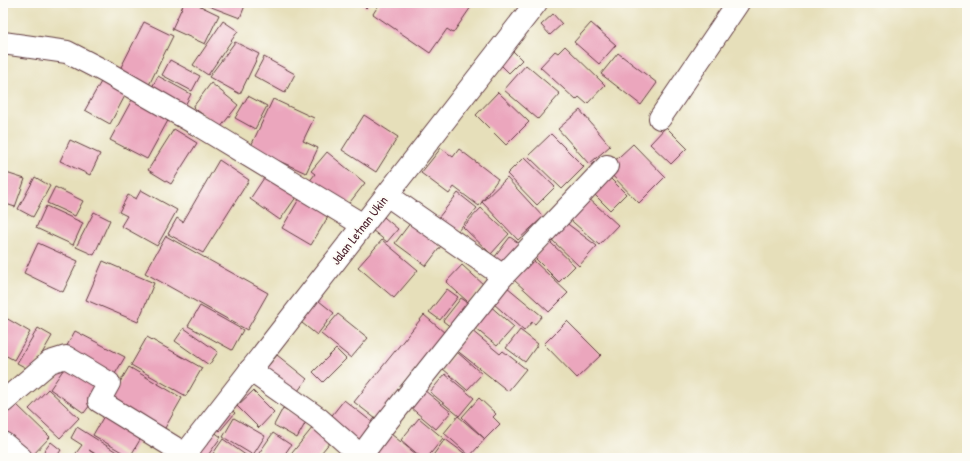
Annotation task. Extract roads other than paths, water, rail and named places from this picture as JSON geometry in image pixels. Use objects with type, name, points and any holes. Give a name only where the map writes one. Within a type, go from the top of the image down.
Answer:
[{"type":"street","name":"Jalan Letnan Ukin","points":[[183,456],[536,3]]},
{"type":"street","points":[[660,118],[738,3]]},
{"type":"street","points":[[3,43],[67,52],[104,71],[198,125],[363,225]]},
{"type":"street","points":[[250,370],[318,418],[361,456],[503,276],[607,166]]},
{"type":"street","points":[[387,195],[503,276]]},
{"type":"street","points":[[3,402],[50,362],[66,357],[109,383],[99,401],[183,456]]},
{"type":"street","points":[[3,443],[21,458]]}]
